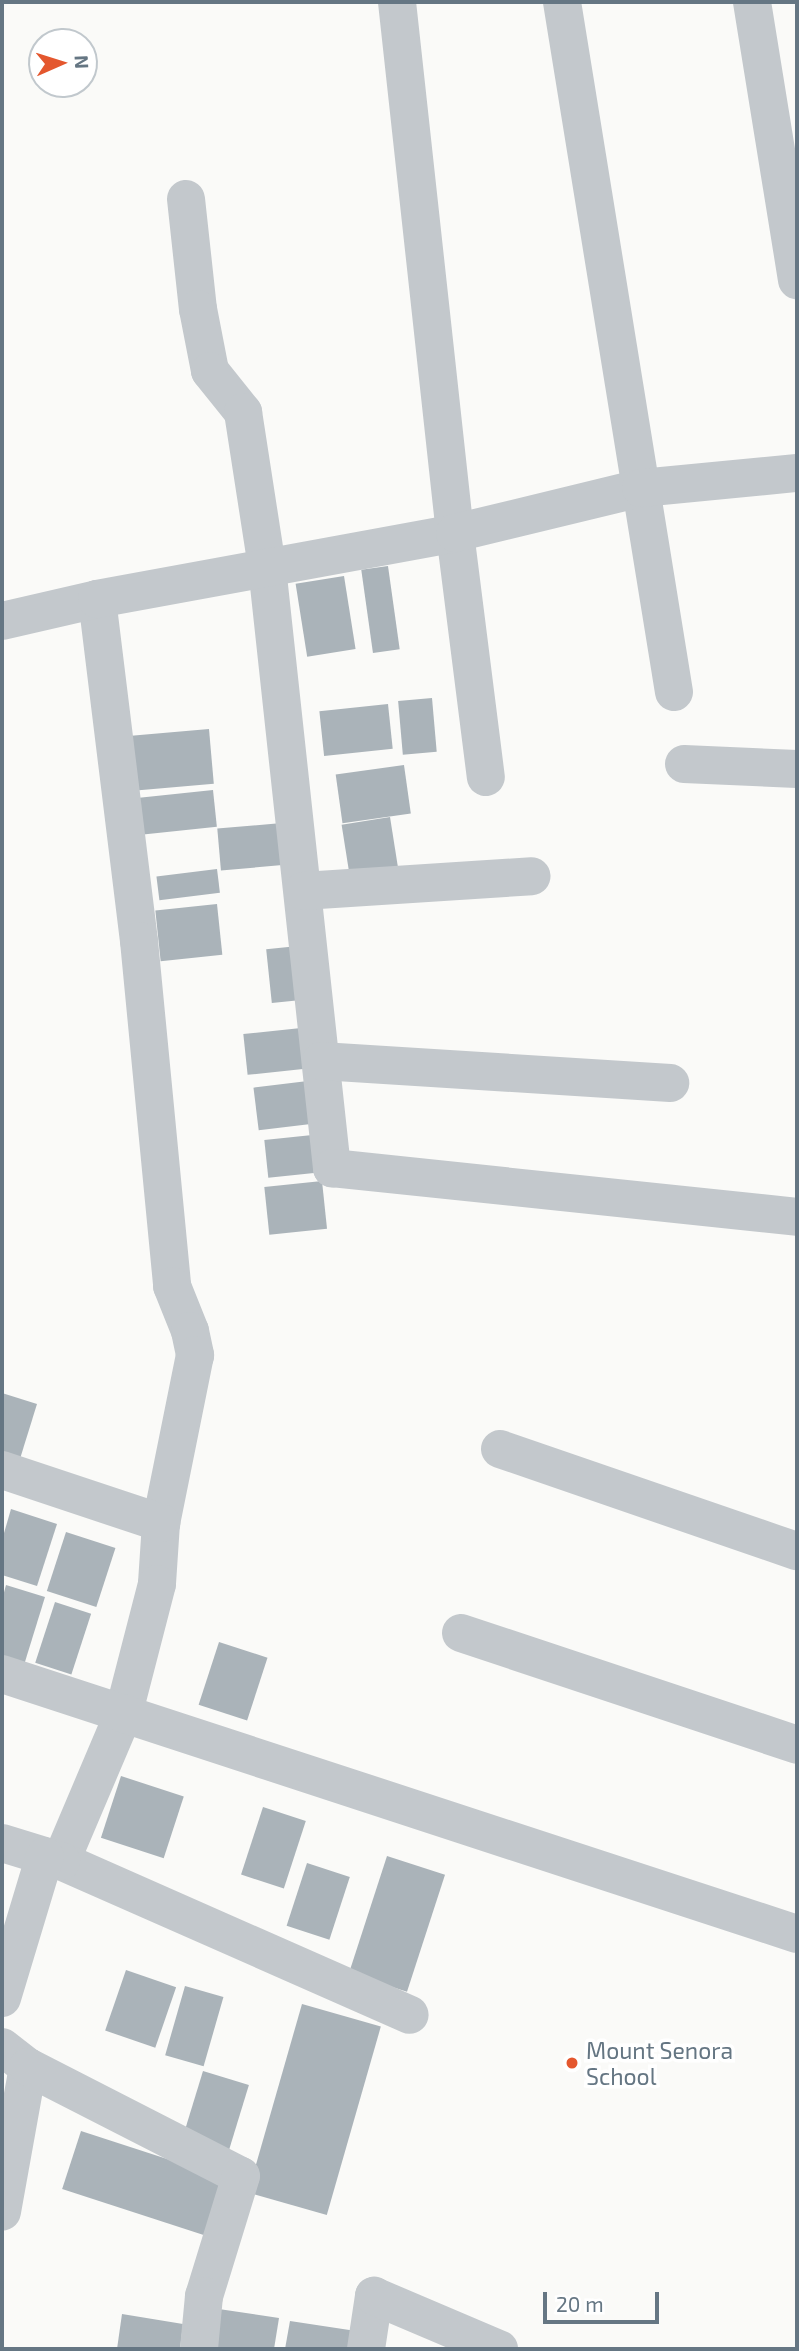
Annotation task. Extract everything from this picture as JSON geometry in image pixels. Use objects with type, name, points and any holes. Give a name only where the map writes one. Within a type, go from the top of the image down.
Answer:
[{"type":"street","points":[[397,2],[454,533],[486,777]]},
{"type":"street","points":[[562,2],[674,692]]},
{"type":"street","points":[[753,2],[797,280]]},
{"type":"street","points":[[186,199],[198,309],[210,371],[243,412],[267,567],[332,1168],[797,1217]]},
{"type":"street","points":[[2,621],[97,599],[454,533],[641,488],[797,473]]},
{"type":"street","points":[[2,1998],[53,1858],[123,1715],[157,1584],[161,1523],[195,1355],[190,1331],[172,1286],[139,941],[97,599]]},
{"type":"street","points":[[684,764],[797,769]]},
{"type":"street","points":[[303,891],[532,876]]},
{"type":"street","points":[[321,1061],[670,1083]]},
{"type":"street","points":[[500,1448],[797,1552]]},
{"type":"street","points":[[2,1470],[161,1523]]},
{"type":"street","points":[[461,1633],[797,1745]]},
{"type":"street","points":[[2,1674],[797,1934]]},
{"type":"street","points":[[2,1843],[53,1858],[410,2015]]},
{"type":"street","points":[[2,2213],[15,2057],[241,2176],[204,2296],[199,2349]]},
{"type":"street","points":[[366,2349],[374,2296],[499,2349]]},
{"type":"building","points":[[388,566],[400,649],[373,653],[361,570]]},
{"type":"building","points":[[344,576],[356,649],[307,657],[296,584]]},
{"type":"building","points":[[432,698],[437,752],[403,755],[398,701]]},
{"type":"building","points":[[388,704],[393,749],[324,756],[319,711]]},
{"type":"building","points":[[209,729],[214,784],[136,791],[131,736]]},
{"type":"building","points":[[404,765],[411,814],[342,823],[336,775]]},
{"type":"building","points":[[213,790],[217,827],[143,835],[139,798]]},
{"type":"building","points":[[390,817],[399,875],[351,883],[342,825]]},
{"type":"building","points":[[293,822],[297,864],[221,870],[217,829]]},
{"type":"building","points":[[217,869],[220,893],[159,900],[156,876]]},
{"type":"building","points":[[217,904],[222,955],[161,961],[155,910]]},
{"type":"building","points":[[298,946],[304,1000],[272,1003],[266,949]]},
{"type":"building","points":[[301,1028],[305,1069],[248,1075],[243,1034]]},
{"type":"building","points":[[316,1080],[321,1123],[259,1130],[253,1088]]},
{"type":"building","points":[[322,1134],[326,1172],[268,1178],[264,1140]]},
{"type":"building","points":[[322,1181],[327,1229],[269,1235],[264,1187]]},
{"type":"building","points":[[2,1393],[37,1404],[19,1462],[2,1457]]},
{"type":"building","points":[[11,1509],[57,1524],[37,1586],[2,1575],[2,1540]]},
{"type":"building","points":[[66,1532],[115,1548],[96,1607],[47,1591]]},
{"type":"building","points":[[6,1585],[45,1597],[24,1665],[2,1658],[2,1600]]},
{"type":"building","points":[[55,1602],[91,1614],[71,1675],[35,1663]]},
{"type":"building","points":[[219,1642],[268,1658],[247,1721],[199,1705]]},
{"type":"building","points":[[121,1776],[184,1796],[164,1858],[101,1838]]},
{"type":"building","points":[[263,1807],[306,1821],[284,1888],[241,1875]]},
{"type":"building","points":[[387,1856],[445,1875],[407,1992],[349,1973]]},
{"type":"building","points":[[307,1863],[350,1877],[329,1940],[287,1926]]},
{"type":"building","points":[[126,1970],[176,1987],[155,2048],[105,2031]]},
{"type":"building","points":[[185,1986],[223,1997],[204,2066],[165,2055]]},
{"type":"building","points":[[302,2004],[381,2027],[327,2215],[248,2192]]},
{"type":"building","points":[[203,2071],[249,2085],[229,2150],[183,2136]]},
{"type":"building","points":[[81,2131],[226,2178],[207,2236],[62,2189]]},
{"type":"building","points":[[212,2308],[279,2318],[274,2349],[206,2349]]},
{"type":"building","points":[[122,2314],[183,2324],[180,2349],[117,2349]]},
{"type":"building","points":[[290,2321],[356,2331],[354,2349],[285,2349]]},
{"type":"place","name":"Mount Senora School","points":[[572,2063]]}]
